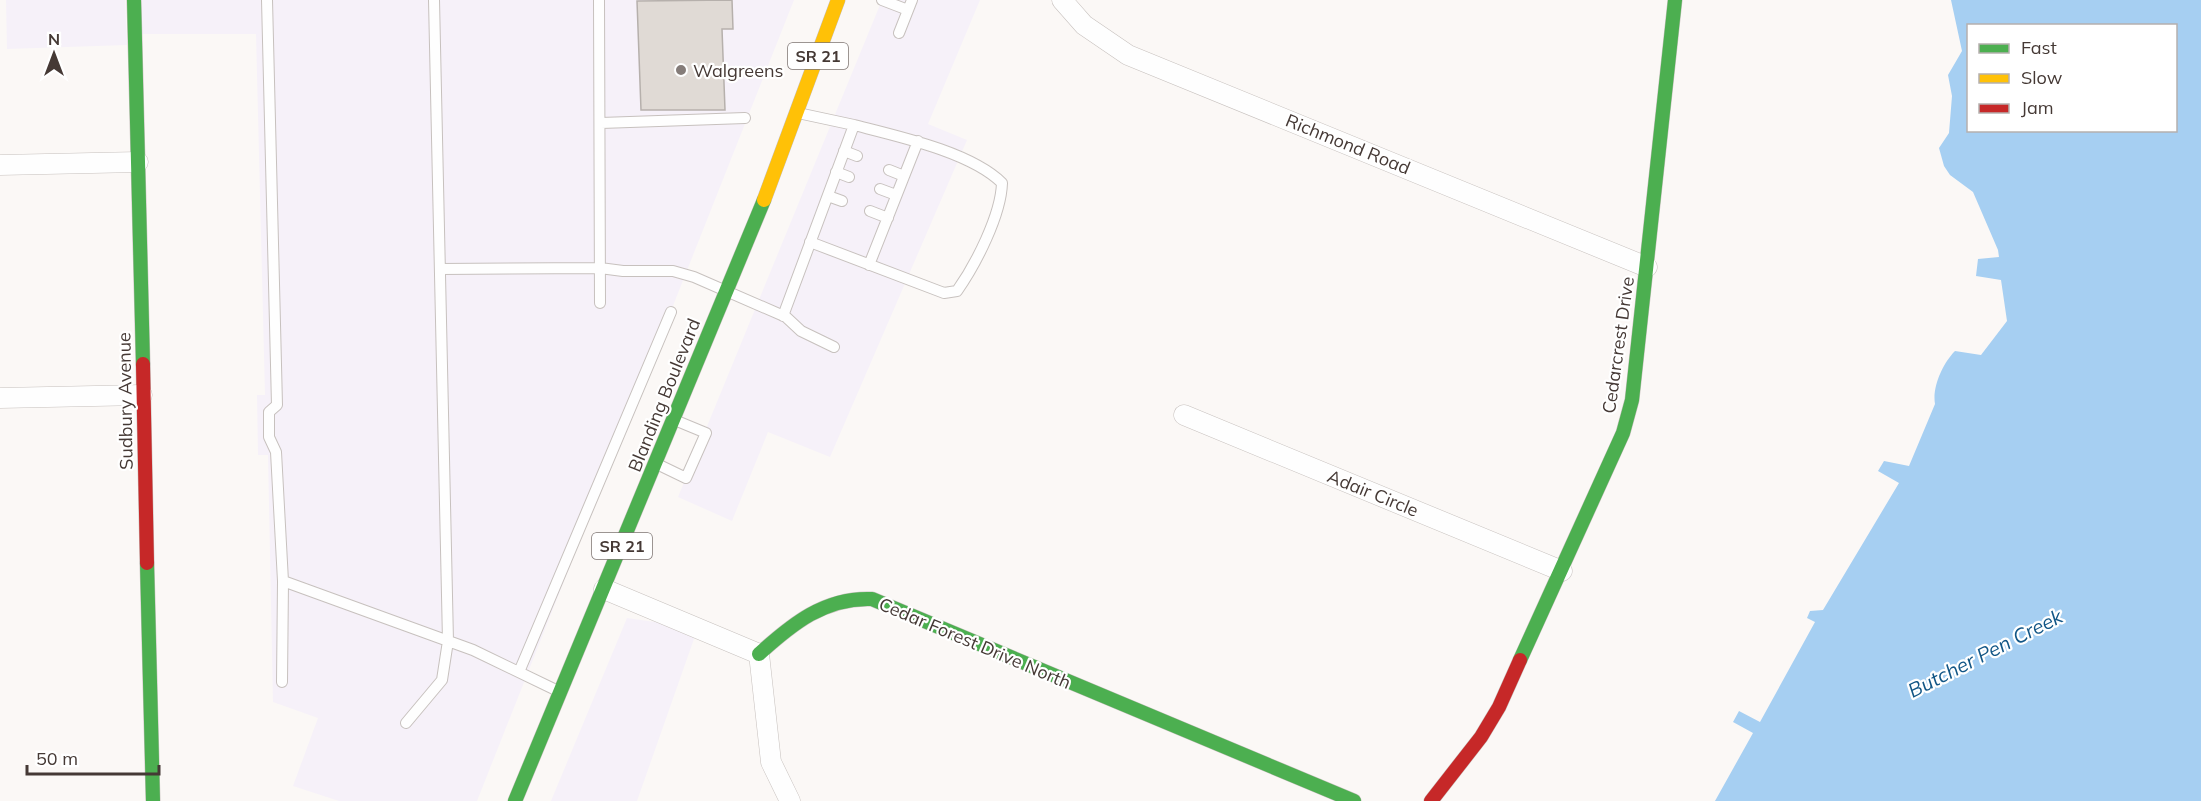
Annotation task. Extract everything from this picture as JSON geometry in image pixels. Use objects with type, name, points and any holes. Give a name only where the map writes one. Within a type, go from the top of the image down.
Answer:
[{"type":"street","name":"Sudbury Avenue","points":[[134,0],[153,801]]},
{"type":"street","name":"Blanding Boulevard","points":[[515,801],[727,290],[797,113],[838,0]]},
{"type":"street","name":"Richmond Road","points":[[1062,0],[1084,25],[1128,55],[1647,267]]},
{"type":"street","name":"Cedarcrest Drive","points":[[1431,801],[1481,737],[1499,707],[1623,434],[1632,400],[1675,0]]},
{"type":"street","points":[[0,165],[138,162]]},
{"type":"street","points":[[0,398],[142,395]]},
{"type":"street","name":"Adair Circle","points":[[1184,415],[1562,571]]},
{"type":"street","points":[[604,589],[759,654],[771,762],[790,801]]},
{"type":"street","name":"Cedar Forest Drive North","points":[[759,654],[778,636],[824,606],[838,600],[855,597],[872,599],[1354,801]]},
{"type":"lane","points":[[267,0],[278,405],[269,412],[269,437],[276,453],[283,581],[282,682]]},
{"type":"lane","points":[[406,723],[442,680],[448,641],[434,0]]},
{"type":"lane","points":[[599,0],[600,303]]},
{"type":"lane","points":[[882,0],[910,5],[899,33]]},
{"type":"lane","points":[[797,113],[918,141],[991,172],[1002,183],[1002,201],[957,291],[944,293],[810,243]]},
{"type":"lane","points":[[601,123],[745,118]]},
{"type":"lane","points":[[783,316],[854,125]]},
{"type":"lane","points":[[870,265],[918,141]]},
{"type":"lane","points":[[844,151],[857,156]]},
{"type":"lane","points":[[889,170],[904,176]]},
{"type":"lane","points":[[836,172],[849,177]]},
{"type":"lane","points":[[880,189],[896,195]]},
{"type":"lane","points":[[828,196],[842,201]]},
{"type":"lane","points":[[870,212],[888,218]]},
{"type":"lane","points":[[440,269],[600,268],[623,271],[674,271],[727,290],[783,316],[801,331],[834,347]]},
{"type":"lane","points":[[519,672],[671,312]]},
{"type":"lane","points":[[656,463],[686,478],[706,433],[674,420]]},
{"type":"lane","points":[[283,581],[448,641],[561,692]]},
{"type":"shaded area","points":[[6,0],[125,0],[127,45],[7,49]]},
{"type":"shaded area","points":[[142,0],[794,0],[477,801],[339,801],[293,786],[318,718],[273,702],[268,455],[258,455],[257,395],[265,395],[256,34],[142,34]]},
{"type":"shaded area","points":[[882,0],[980,0],[928,124],[967,140],[830,457],[768,432],[732,521],[678,497]]},
{"type":"shaded area","points":[[627,618],[662,623],[695,636],[637,801],[551,801]]},
{"type":"water","name":"Butcher Pen Creek","points":[[1951,0],[2201,0],[2201,801],[1715,801],[1753,733],[1733,722],[1739,711],[1760,722],[1815,622],[1807,618],[1810,611],[1823,610],[1899,483],[1878,471],[1884,461],[1909,466],[1935,404],[1935,390],[1946,362],[1955,351],[1981,355],[2007,321],[2001,280],[1976,276],[1978,259],[1999,257],[1998,250],[1973,192],[1950,175],[1944,166],[1939,148],[1949,133],[1952,96],[1948,75],[1962,51]]},
{"type":"building","name":"Walgreens","points":[[732,0],[733,29],[722,29],[725,110],[641,110],[637,1]]},
{"type":"traffic: fast","points":[[134,0],[143,364]]},
{"type":"traffic: fast","points":[[1520,660],[1623,433],[1632,400],[1675,0]]},
{"type":"traffic: fast","points":[[515,801],[764,200]]},
{"type":"traffic: fast","points":[[147,563],[153,801]]},
{"type":"traffic: fast","points":[[759,654],[784,632],[810,614],[839,603],[872,599],[1354,801]]},
{"type":"traffic: slow","points":[[764,200],[838,0]]},
{"type":"traffic: jam","points":[[143,364],[147,563]]},
{"type":"traffic: jam","points":[[1431,801],[1481,737],[1499,707],[1520,660]]},
{"type":"place","name":"Walgreens","points":[[681,70]]}]
